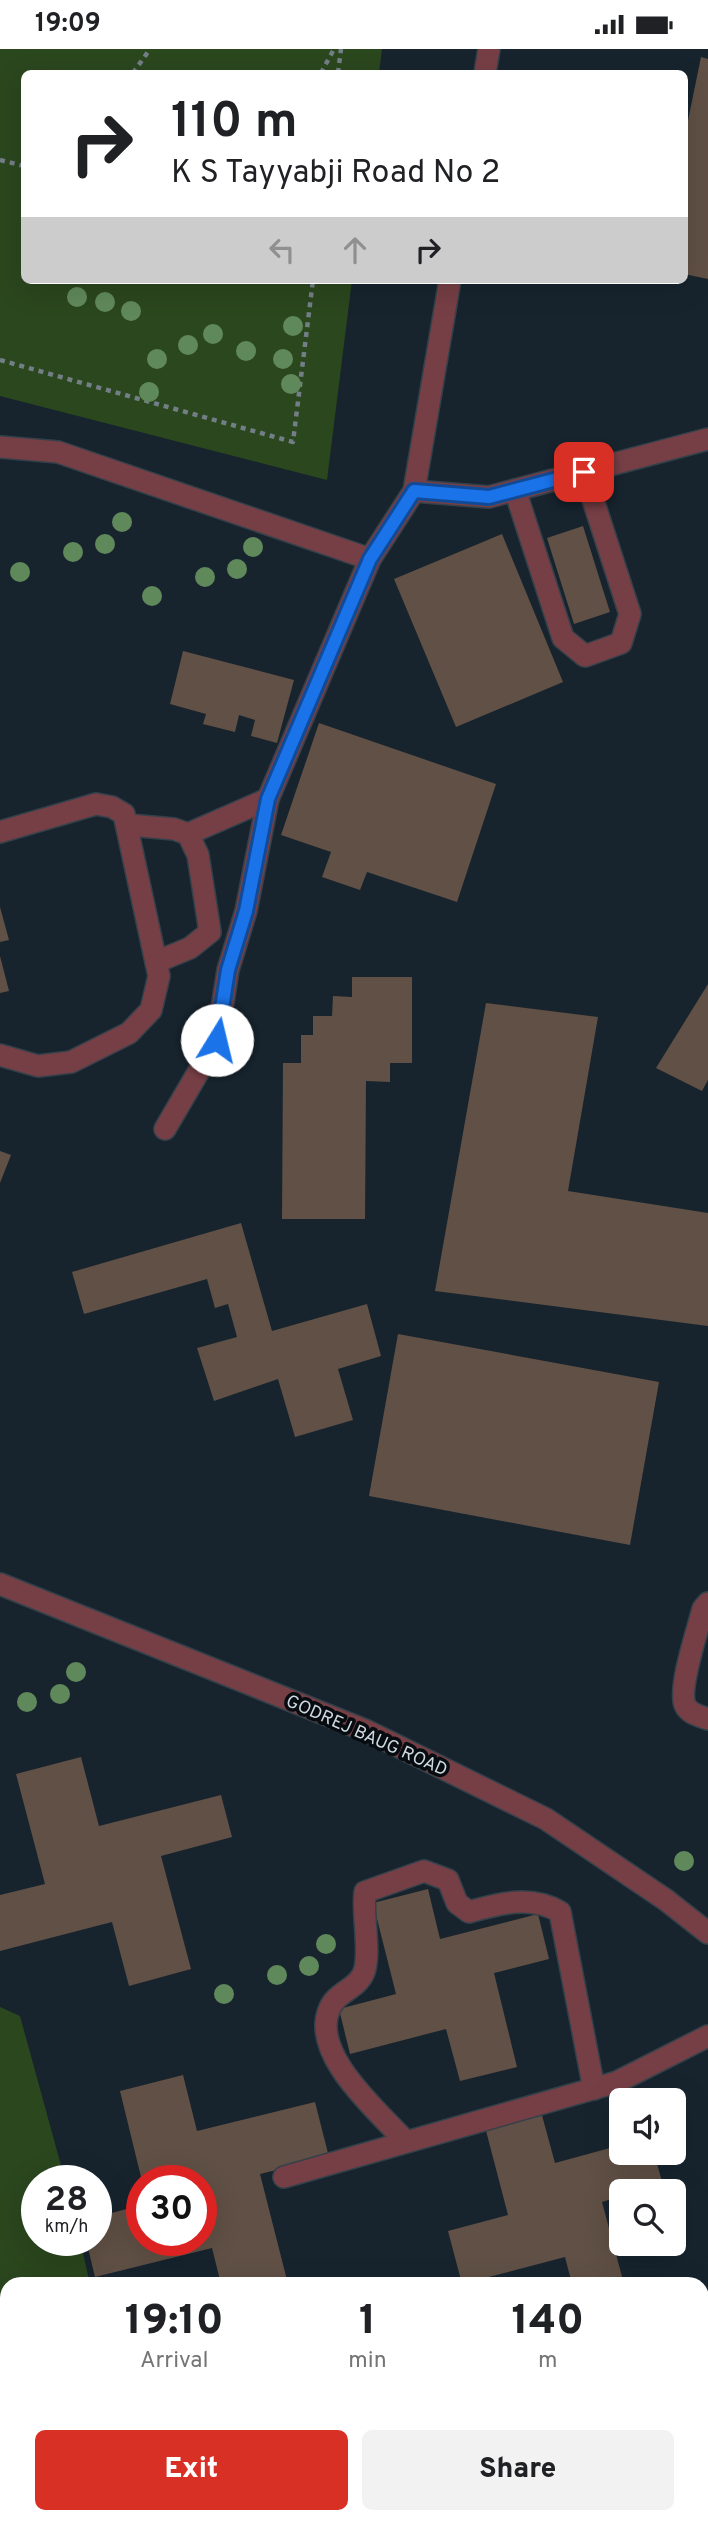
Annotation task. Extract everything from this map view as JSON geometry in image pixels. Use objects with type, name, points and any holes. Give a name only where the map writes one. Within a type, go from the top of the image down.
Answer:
[{"type":"street","points":[[486,70],[489,49]]},
{"type":"street","points":[[165,1129],[217,1040],[228,970],[246,911],[268,799],[370,559],[414,491],[449,284]]},
{"type":"street","points":[[414,491],[489,497],[708,439]]},
{"type":"street","points":[[0,447],[58,452],[370,559]]},
{"type":"street","points":[[515,491],[563,638],[585,656],[621,643],[630,614],[584,472]]},
{"type":"street","points":[[128,825],[174,829],[188,834],[268,799]]},
{"type":"street","points":[[0,832],[96,804],[112,807],[124,814],[159,976],[151,1010],[129,1033],[71,1062],[38,1066],[0,1055]]},
{"type":"street","points":[[156,962],[190,948],[210,932],[198,855],[188,834]]},
{"type":"street","name":"GODREJ BAUG ROAD","points":[[0,1584],[368,1731],[546,1819],[666,1900],[708,1933]]},
{"type":"street","points":[[708,1603],[703,1609],[684,1688],[685,1705],[694,1714],[708,1719]]},
{"type":"street","points":[[406,2142],[333,2059],[325,2037],[328,2011],[337,1994],[359,1983],[366,1969],[365,1892],[424,1871],[448,1880],[457,1903],[469,1912],[526,1902],[543,1902],[560,1912],[594,2089]]},
{"type":"street","points":[[284,2177],[617,2082],[708,2036]]},
{"type":"path","points":[[134,70],[150,49]]},
{"type":"path","points":[[323,70],[334,49]]},
{"type":"path","points":[[338,70],[341,49]]},
{"type":"path","points":[[0,160],[21,165]]},
{"type":"path","points":[[0,360],[293,442],[313,284]]},
{"type":"green space","points":[[0,49],[382,49],[379,70],[21,70],[21,284],[352,284],[327,480],[0,396]]},
{"type":"green space","points":[[0,2007],[20,2016],[61,2165],[21,2165],[21,2256],[84,2256],[88,2277],[0,2277]]},
{"type":"building","points":[[701,57],[708,59],[708,279],[688,275],[688,120]]},
{"type":"building","points":[[583,526],[610,612],[574,624],[547,538]]},
{"type":"building","points":[[502,534],[563,682],[456,727],[394,579]]},
{"type":"building","points":[[183,651],[294,680],[277,743],[251,736],[255,720],[239,715],[235,732],[203,724],[206,714],[170,704]]},
{"type":"building","points":[[319,723],[496,784],[457,902],[367,872],[360,890],[322,877],[331,852],[281,835]]},
{"type":"building","points":[[0,907],[9,940],[0,942]]},
{"type":"building","points":[[0,956],[9,991],[0,993]]},
{"type":"building","points":[[352,977],[412,977],[412,1063],[390,1063],[390,1082],[366,1081],[365,1219],[282,1219],[283,1063],[301,1063],[301,1035],[313,1035],[313,1016],[332,1016],[333,996],[352,997]]},
{"type":"building","points":[[708,984],[708,1080],[702,1091],[656,1068]]},
{"type":"building","points":[[486,1003],[598,1017],[568,1191],[708,1213],[708,1326],[435,1291]]},
{"type":"building","points":[[0,1151],[11,1155],[0,1183]]},
{"type":"building","points":[[241,1223],[272,1331],[367,1304],[381,1356],[338,1369],[353,1420],[295,1437],[278,1379],[214,1401],[197,1348],[237,1337],[228,1304],[215,1308],[207,1279],[84,1314],[72,1272]]},
{"type":"building","points":[[398,1334],[659,1382],[630,1545],[369,1496]]},
{"type":"building","points":[[81,1757],[99,1826],[221,1795],[232,1837],[161,1856],[191,1969],[129,1986],[112,1922],[0,1951],[0,1895],[45,1884],[16,1774]]},
{"type":"building","points":[[428,1889],[440,1939],[538,1914],[549,1959],[494,1973],[517,2067],[460,2081],[446,2029],[350,2054],[339,2009],[396,1994],[373,1903]]},
{"type":"building","points":[[183,2075],[197,2131],[315,2102],[329,2157],[260,2174],[286,2277],[219,2277],[214,2256],[217,2256],[217,2165],[138,2165],[120,2091]]},
{"type":"building","points":[[540,2108],[555,2163],[609,2148],[609,2165],[657,2165],[661,2179],[609,2179],[609,2200],[602,2202],[609,2228],[609,2256],[616,2256],[622,2277],[570,2277],[565,2257],[489,2277],[460,2277],[448,2231],[508,2215],[484,2123]]},
{"type":"building","points":[[126,2209],[126,2256],[180,2256],[95,2277],[90,2256],[112,2256],[112,2213]]},
{"type":"route","points":[[217,1040],[228,970],[246,911],[268,799],[370,559],[414,491],[489,497],[584,472]]}]
